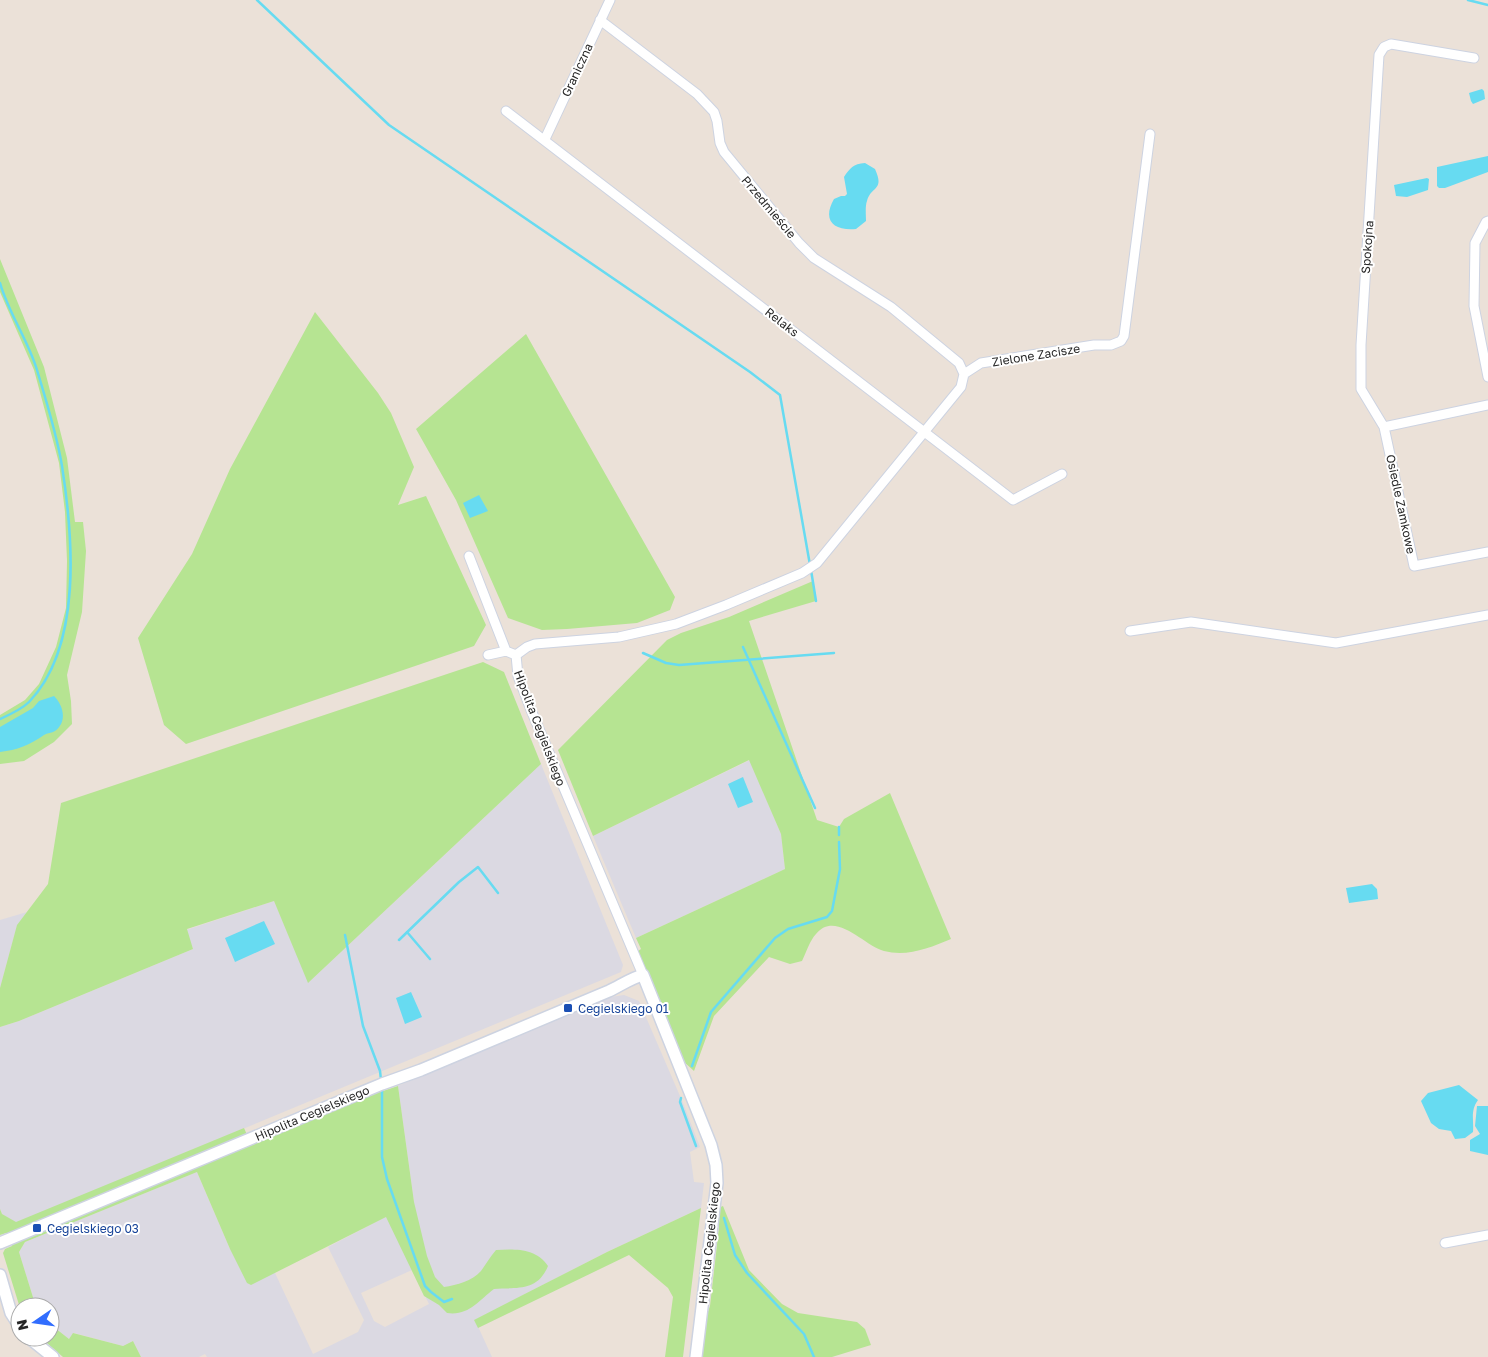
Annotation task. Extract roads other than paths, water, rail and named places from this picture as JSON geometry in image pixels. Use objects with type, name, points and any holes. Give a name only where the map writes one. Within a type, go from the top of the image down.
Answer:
[{"type":"street","name":"Graniczna","points":[[545,139],[610,0]]},
{"type":"street","name":"Przedmieście","points":[[600,20],[697,94],[714,112],[720,143],[724,152],[799,243],[814,258],[891,306],[958,363],[964,374]]},
{"type":"street","name":"Spokojna","points":[[1384,427],[1361,389],[1361,345],[1379,55],[1384,47],[1391,44],[1474,58]]},
{"type":"street","name":"Relaks","points":[[506,111],[545,139],[1013,500],[1062,474]]},
{"type":"street","name":"Zielone Zacisze","points":[[964,374],[981,363],[1116,344],[1121,341],[1124,336],[1150,134]]},
{"type":"street","points":[[1488,221],[1475,243],[1474,306],[1488,377]]},
{"type":"street","points":[[924,432],[961,387],[964,374]]},
{"type":"street","points":[[1384,427],[1488,405]]},
{"type":"street","name":"Osiedle Zamkowe","points":[[1384,427],[1414,566],[1488,552]]},
{"type":"street","name":"Hipolita Cegielskiego","points":[[696,1357],[716,1184],[716,1165],[711,1145],[643,975],[518,676],[516,655],[527,646],[534,644],[619,637],[676,624],[726,605],[810,568],[817,563],[924,432]]},
{"type":"street","points":[[469,556],[506,650],[516,655]]},
{"type":"street","points":[[1130,631],[1191,622],[1336,643],[1488,615]]},
{"type":"street","points":[[488,655],[506,650]]},
{"type":"street","name":"Hipolita Cegielskiego","points":[[0,1243],[625,984],[634,977],[643,975]]},
{"type":"street","points":[[625,984],[649,991]]},
{"type":"street","points":[[1445,1243],[1488,1235]]},
{"type":"street","points":[[0,1275],[10,1309]]},
{"type":"street","points":[[40,1347],[53,1357]]},
{"type":"water","points":[[1482,89],[1485,99],[1473,104],[1469,93]]},
{"type":"water","points":[[1488,156],[1488,172],[1445,188],[1437,186],[1437,167]]},
{"type":"water","points":[[865,163],[875,169],[879,181],[867,201],[866,221],[856,229],[836,226],[832,223],[829,213],[834,199],[847,194],[844,177],[852,167]]},
{"type":"water","points":[[1429,179],[1428,190],[1407,197],[1396,196],[1394,185]]},
{"type":"water","points":[[479,495],[488,511],[470,518],[463,503]]},
{"type":"water","points":[[54,696],[60,704],[63,713],[62,723],[59,727],[54,732],[45,734],[34,742],[0,752],[0,727],[33,708],[39,701]]},
{"type":"water","points":[[743,777],[753,802],[738,808],[728,784]]},
{"type":"water","points":[[1372,884],[1377,889],[1378,899],[1349,903],[1346,888]]},
{"type":"water","points":[[264,921],[275,944],[235,962],[225,938]]},
{"type":"water","points":[[411,992],[422,1017],[405,1024],[396,998]]},
{"type":"water","points":[[1459,1085],[1478,1100],[1473,1112],[1473,1132],[1465,1138],[1455,1139],[1451,1131],[1439,1129],[1431,1123],[1421,1101],[1428,1093]]},
{"type":"water","points":[[1477,1106],[1488,1106],[1488,1155],[1470,1151],[1470,1140],[1480,1134],[1475,1126]]},
{"type":"waterway","points":[[257,0],[389,125],[750,372],[780,395],[810,565]]},
{"type":"waterway","points":[[1468,0],[1488,5]]},
{"type":"waterway","points":[[0,283],[8,305],[29,348],[54,430],[66,494],[71,557],[66,621],[58,651],[46,679],[29,702],[0,719]]},
{"type":"waterway","points":[[811,570],[816,601]]},
{"type":"waterway","points":[[743,647],[815,808]]},
{"type":"waterway","points":[[643,653],[666,663],[679,665],[834,653]]},
{"type":"waterway","points":[[839,827],[839,835]]},
{"type":"waterway","points":[[692,1066],[711,1012],[775,938],[788,929],[827,917],[832,911],[840,869],[839,842]]},
{"type":"waterway","points":[[399,940],[459,882],[478,867],[498,893]]},
{"type":"waterway","points":[[407,932],[430,959]]},
{"type":"waterway","points":[[345,935],[363,1026],[380,1071],[381,1080]]},
{"type":"waterway","points":[[382,1088],[382,1157],[387,1179],[425,1286],[444,1302],[452,1299]]},
{"type":"waterway","points":[[681,1098],[680,1102],[696,1146]]},
{"type":"waterway","points":[[724,1218],[735,1255],[747,1273],[804,1334],[814,1357]]},
{"type":"place","name":"Cegielskiego 01","points":[[568,1008]]},
{"type":"place","name":"Cegielskiego 03","points":[[37,1228]]}]
